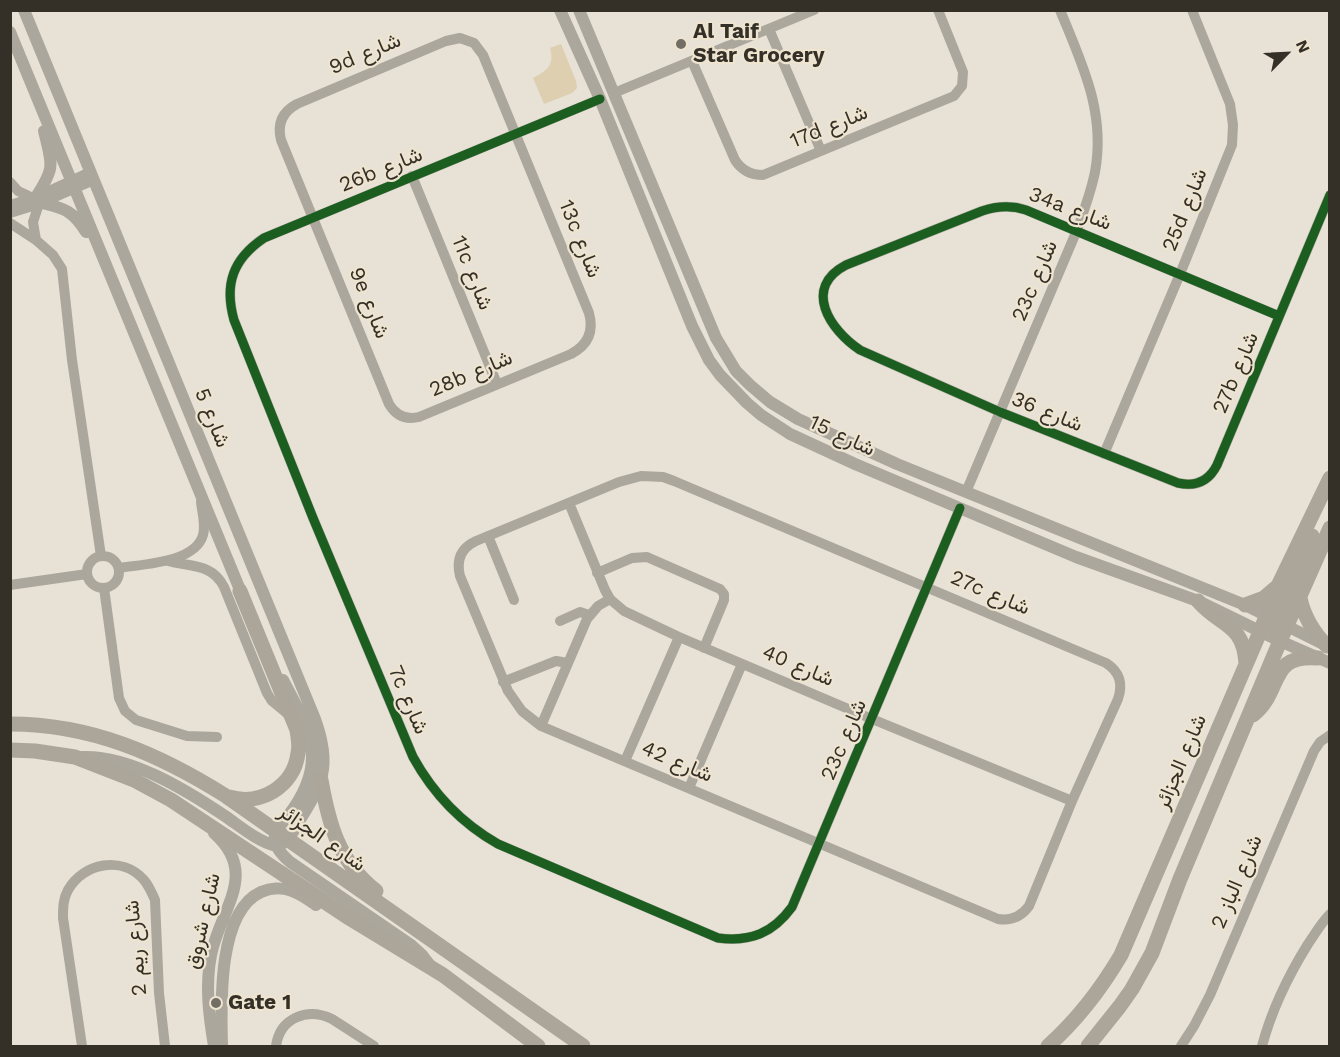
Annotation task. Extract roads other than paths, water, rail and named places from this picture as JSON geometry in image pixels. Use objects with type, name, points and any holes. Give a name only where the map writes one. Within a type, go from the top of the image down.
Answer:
[{"type":"main road","name":"شارع الجزائر","points":[[1088,1047],[1120,1006],[1152,953],[1180,879],[1280,641],[1277,621],[1278,586],[1329,478]]},
{"type":"main road","points":[[1277,621],[1329,495]]},
{"type":"main road","name":"شارع الجزائر","points":[[1048,1047],[1089,1002],[1111,971],[1129,938],[1169,826],[1260,632],[1277,621],[1300,598],[1329,528]]},
{"type":"main road","points":[[1245,605],[1264,598],[1278,586]]},
{"type":"main road","points":[[226,796],[235,799],[254,799],[272,792],[286,781],[295,766],[299,742],[297,730],[240,591]]},
{"type":"main road","points":[[1248,718],[1266,703],[1285,666],[1298,658],[1326,654],[1307,620],[1300,598]]},
{"type":"main road","points":[[1198,601],[1236,632],[1245,648],[1246,663]]},
{"type":"main road","name":"شارع الجزائر","points":[[10,724],[51,726],[103,737],[156,757],[184,771],[226,796],[280,839],[420,931],[583,1047]]},
{"type":"main road","points":[[10,750],[75,757],[134,780],[171,800],[346,916],[430,966],[538,1047]]},
{"type":"main road","points":[[321,780],[330,822],[336,839],[351,866],[364,881],[402,911],[420,931]]},
{"type":"street","name":"شارع 5","points":[[24,10],[315,719],[322,746],[321,780],[316,794],[280,839]]},
{"type":"street","name":"شارع 15","points":[[560,10],[600,99],[692,326],[709,360],[747,403],[790,434],[855,464],[1076,557],[1198,601],[1280,641],[1326,654]]},
{"type":"street","name":"شارع 15","points":[[579,10],[716,338],[736,371],[750,385],[770,402],[798,419],[897,464],[1245,605],[1277,621],[1326,654]]},
{"type":"street","points":[[614,93],[814,10]]},
{"type":"street","name":"17d شارع","points":[[692,61],[735,160],[744,170],[763,175],[948,99],[958,92],[964,79],[963,72],[938,10]]},
{"type":"street","name":"23c شارع","points":[[966,492],[1077,230],[1092,186],[1098,153],[1097,121],[1090,86],[1060,10]]},
{"type":"street","name":"25d شارع","points":[[1104,454],[1229,155],[1233,135],[1230,104],[1192,10]]},
{"type":"street","points":[[769,28],[821,151]]},
{"type":"street","name":"شارع 5","points":[[10,32],[240,591],[309,735],[311,765],[307,782],[280,839]]},
{"type":"street","name":"9d شارع","points":[[313,217],[281,140],[279,125],[286,112],[297,104],[446,41],[467,40],[479,49],[516,134]]},
{"type":"street","name":"26b شارع","points":[[234,320],[230,307],[231,280],[243,256],[264,238],[600,99]]},
{"type":"street","points":[[36,240],[33,222],[51,167],[44,130],[45,118]]},
{"type":"street","name":"13c شارع","points":[[516,134],[591,321],[589,337],[585,344],[571,354]]},
{"type":"street","points":[[10,213],[92,176]]},
{"type":"street","name":"11c شارع","points":[[412,176],[497,384]]},
{"type":"street","points":[[10,182],[18,191],[38,201],[64,208],[77,218],[103,261]]},
{"type":"street","name":"27b شارع","points":[[1217,465],[1329,195]]},
{"type":"street","points":[[10,205],[38,201]]},
{"type":"street","name":"34a شارع","points":[[860,350],[841,335],[824,302],[825,284],[830,276],[837,270],[999,206],[1017,207],[1077,230],[1279,316]]},
{"type":"street","points":[[645,213],[650,218],[667,254],[672,255],[679,251]]},
{"type":"street","name":"9e شارع","points":[[313,217],[389,404]]},
{"type":"street","points":[[10,223],[36,240],[56,259],[63,275],[72,360],[101,556]]},
{"type":"street","name":"7c شارع","points":[[234,320],[313,518],[413,757],[429,784],[460,818],[498,844],[718,938]]},
{"type":"street","name":"شارع 36","points":[[860,350],[1000,412],[1178,483],[1194,485],[1208,478],[1217,465]]},
{"type":"street","name":"28b شارع","points":[[389,404],[398,415],[412,418],[571,354]]},
{"type":"street","points":[[855,464],[853,459],[860,455],[882,463],[897,464]]},
{"type":"street","name":"27c شارع","points":[[476,541],[630,478],[663,477],[1106,663],[1113,668],[1121,682],[1121,691],[1029,906],[1012,919],[998,919]]},
{"type":"street","points":[[119,568],[168,561],[197,546],[203,536],[204,523],[199,493]]},
{"type":"street","name":"شارع 40","points":[[568,503],[610,599],[624,611],[704,648],[1072,801]]},
{"type":"street","name":"23c شارع","points":[[718,938],[731,940],[751,937],[769,930],[779,923],[792,907],[960,508]]},
{"type":"street","points":[[488,536],[514,600]]},
{"type":"street","name":"شارع 42","points":[[476,541],[468,545],[458,559],[460,576],[503,682],[522,711],[541,726],[998,919]]},
{"type":"street","points":[[101,556],[112,558],[119,568],[114,584],[104,588],[93,584],[87,574],[90,562],[101,556]]},
{"type":"street","points":[[597,573],[632,558],[647,557],[720,588],[724,594],[724,600],[704,648]]},
{"type":"street","points":[[168,561],[207,568],[221,581],[267,693],[272,701],[291,717]]},
{"type":"street","points":[[10,585],[87,574]]},
{"type":"street","points":[[104,588],[119,698],[125,711],[136,720],[181,735],[217,737]]},
{"type":"street","points":[[541,726],[589,615],[610,599]]},
{"type":"street","points":[[560,621],[580,612],[589,615]]},
{"type":"street","points":[[625,761],[679,637]]},
{"type":"street","points":[[503,682],[551,663],[568,663]]},
{"type":"street","points":[[689,788],[742,664]]},
{"type":"street","name":"شارع الباز 2","points":[[1181,1047],[1210,995],[1317,746],[1329,735]]},
{"type":"street","points":[[75,757],[109,759],[141,770],[169,782],[207,804],[263,841],[280,839],[285,857],[290,862],[411,945],[422,954],[430,966]]},
{"type":"street","name":"شارع شروق","points":[[198,817],[226,847],[234,862],[236,879],[233,896],[219,928],[211,956],[208,985],[209,1018],[214,1047]]},
{"type":"street","name":"شارع ريم 2","points":[[82,1047],[63,905],[67,892],[83,873],[94,867],[107,865],[132,870],[150,888],[155,900],[159,993],[165,1047]]},
{"type":"street","name":"شارع شروق","points":[[222,1047],[223,975],[227,947],[242,908],[253,896],[265,890],[285,889],[300,894],[331,913],[346,916]]},
{"type":"street","points":[[1262,1047],[1271,1018],[1293,967],[1329,914]]},
{"type":"street","points":[[209,1018],[217,1013],[222,1016]]},
{"type":"street","points":[[276,1047],[279,1035],[288,1021],[310,1014],[332,1019],[374,1047]]},
{"type":"place","name":"Al Taif Star Grocery","points":[[681,44]]},
{"type":"place","name":"Gate 1","points":[[216,1003]]}]
